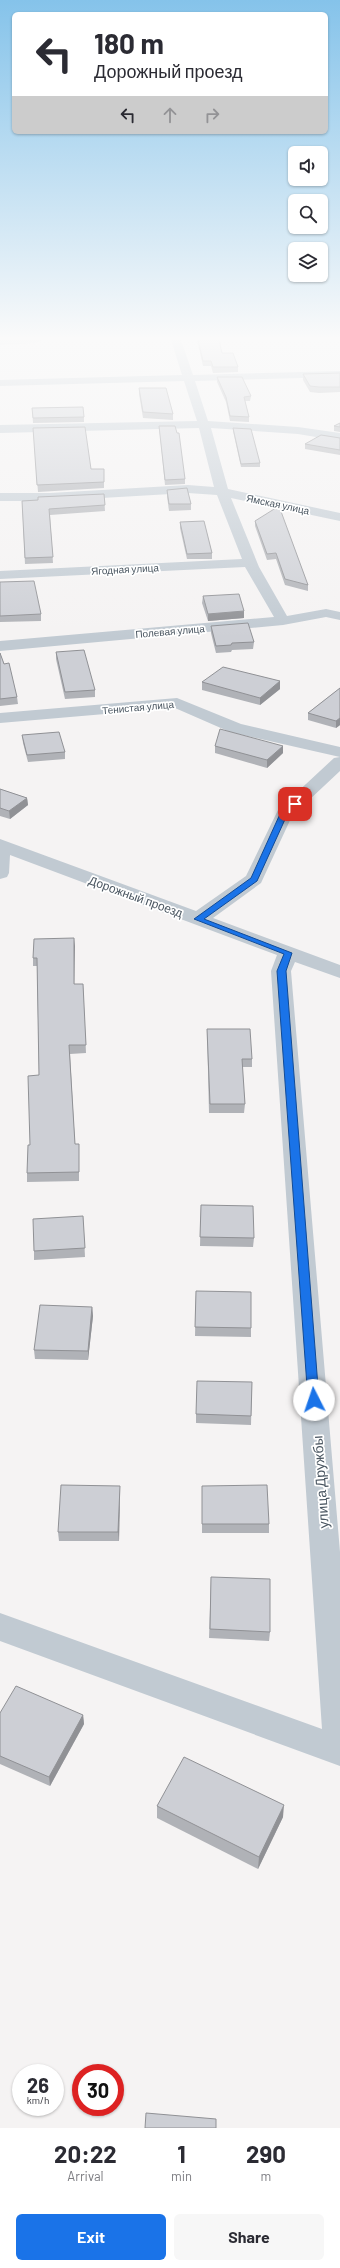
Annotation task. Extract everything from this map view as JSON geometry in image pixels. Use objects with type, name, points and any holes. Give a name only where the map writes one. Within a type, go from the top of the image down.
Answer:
[{"type":"street","points":[[208,439],[222,492],[250,563],[283,621]]},
{"type":"street","name":"Ямская улица","points":[[0,497],[65,496],[188,489],[222,492],[340,517]]},
{"type":"street","name":"Ягодная улица","points":[[0,575],[250,563]]},
{"type":"street","name":"Полевая улица","points":[[0,646],[283,621],[326,613],[340,616]]},
{"type":"street","name":"Тенистая улица","points":[[0,718],[177,703],[236,728],[340,752]]},
{"type":"street","points":[[198,919],[254,879],[284,814],[340,762]]},
{"type":"street","points":[[0,846],[0,873]]},
{"type":"street","name":"Дорожный проезд","points":[[0,846],[340,972]]},
{"type":"street","name":"улица Дружбы","points":[[288,953],[281,971],[340,1750]]},
{"type":"street","points":[[0,1627],[340,1750]]},
{"type":"building","points":[[34,439],[87,439],[91,469],[104,469],[104,482],[37,485]]},
{"type":"building","points":[[160,439],[180,439],[185,479],[165,480]]},
{"type":"building","points":[[236,439],[254,439],[260,463],[241,464]]},
{"type":"building","points":[[313,439],[340,439],[340,450],[305,444]]},
{"type":"building","points":[[187,488],[191,504],[169,504],[167,490]]},
{"type":"building","points":[[104,494],[105,505],[49,509],[53,557],[25,558],[22,501],[38,500],[38,497]]},
{"type":"building","points":[[279,506],[308,585],[285,579],[276,553],[267,554],[255,521]]},
{"type":"building","points":[[204,521],[212,553],[187,554],[180,522]]},
{"type":"building","points":[[34,581],[41,614],[0,616],[0,582]]},
{"type":"building","points":[[239,594],[244,611],[208,614],[203,596]]},
{"type":"building","points":[[248,623],[254,642],[232,643],[231,645],[216,646],[211,626]]},
{"type":"building","points":[[84,650],[95,690],[65,692],[56,652]]},
{"type":"building","points":[[0,653],[4,664],[9,663],[17,697],[0,699]]},
{"type":"building","points":[[223,667],[280,681],[260,698],[202,682]]},
{"type":"building","points":[[340,688],[340,718],[336,721],[308,713]]},
{"type":"building","points":[[220,729],[283,746],[267,760],[215,746]]},
{"type":"building","points":[[59,732],[65,752],[27,755],[22,735]]},
{"type":"building","points":[[0,789],[27,798],[9,811],[0,808]]},
{"type":"building","points":[[74,938],[74,984],[83,984],[86,1045],[69,1045],[75,1144],[79,1144],[79,1172],[27,1173],[28,1145],[30,1145],[28,1076],[39,1075],[37,958],[33,958],[34,939]]},
{"type":"building","points":[[207,1029],[250,1029],[252,1059],[242,1059],[245,1104],[210,1104]]},
{"type":"building","points":[[201,1205],[253,1206],[254,1238],[200,1237]]},
{"type":"building","points":[[83,1216],[85,1248],[34,1251],[33,1219]]},
{"type":"building","points":[[196,1291],[251,1292],[251,1328],[195,1327]]},
{"type":"building","points":[[40,1305],[92,1307],[88,1351],[34,1350]]},
{"type":"building","points":[[197,1381],[252,1382],[251,1416],[196,1414]]},
{"type":"building","points":[[61,1485],[120,1486],[118,1532],[58,1532]]},
{"type":"building","points":[[267,1485],[269,1524],[202,1524],[202,1486]]},
{"type":"building","points":[[211,1577],[270,1579],[270,1632],[210,1629]]},
{"type":"building","points":[[16,1686],[83,1715],[49,1777],[0,1756],[0,1713]]},
{"type":"building","points":[[184,1757],[284,1805],[259,1857],[157,1806]]},
{"type":"building","points":[[146,2113],[216,2119],[216,2128],[145,2128]]},
{"type":"route","points":[[295,804],[284,814],[254,879],[198,919],[288,953],[281,971],[314,1400]]}]
